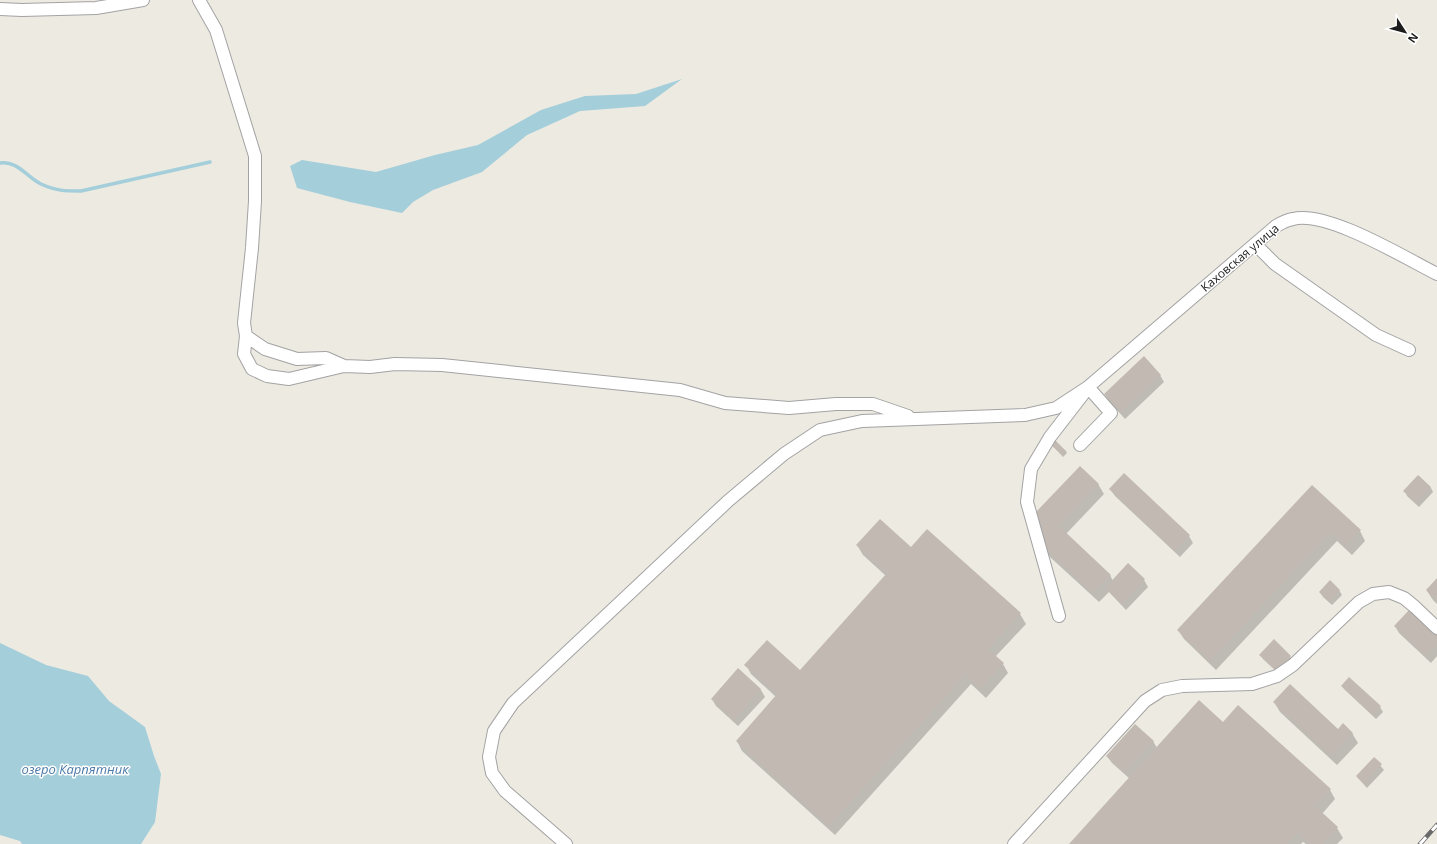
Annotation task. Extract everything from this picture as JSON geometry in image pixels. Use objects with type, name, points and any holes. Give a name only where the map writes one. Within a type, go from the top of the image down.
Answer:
[{"type":"street","points":[[0,9],[22,10],[96,8],[143,0]]},
{"type":"street","points":[[199,0],[216,30],[255,156],[255,201],[252,248],[244,323],[246,336],[244,354],[252,369],[267,376],[289,379],[344,366],[370,367],[395,364],[442,365],[680,390],[726,403],[789,408],[836,404],[873,404],[916,418]]},
{"type":"street","name":"Каховская улица","points":[[1088,388],[1276,226],[1294,218],[1320,219],[1352,230],[1437,274]]},
{"type":"street","points":[[1255,244],[1275,264],[1376,335],[1409,350]]},
{"type":"street","points":[[246,336],[265,349],[297,359],[326,358],[344,366]]},
{"type":"street","points":[[566,844],[505,791],[492,773],[489,757],[494,730],[513,703],[728,501],[784,454],[820,430],[862,421],[1026,415],[1056,408],[1088,388]]},
{"type":"street","points":[[1080,446],[1111,413],[1088,388]]},
{"type":"street","points":[[1059,616],[1027,502],[1031,469],[1050,437],[1088,388]]},
{"type":"street","points":[[1014,844],[1145,701],[1162,690],[1182,686],[1252,684],[1277,676],[1293,665],[1359,602],[1373,594],[1389,592],[1404,598],[1437,628]]},
{"type":"water","points":[[682,79],[645,106],[580,111],[527,135],[482,172],[433,190],[413,202],[402,213],[350,202],[297,188],[290,166],[302,160],[376,172],[435,155],[478,145],[541,110],[585,96],[636,94]]},
{"type":"water","name":"озеро Карпятник","points":[[0,643],[46,665],[88,676],[109,701],[145,727],[161,774],[155,822],[141,844],[22,844],[20,841],[0,835]]},
{"type":"building","points":[[1144,356],[1161,375],[1121,412],[1104,394]]},
{"type":"building","points":[[1055,440],[1066,451],[1062,455],[1051,445]]},
{"type":"building","points":[[1080,466],[1099,484],[1059,526],[1111,575],[1093,593],[1044,547],[1036,512]]},
{"type":"building","points":[[1124,473],[1190,535],[1175,551],[1109,489]]},
{"type":"building","points":[[1418,475],[1431,487],[1416,503],[1403,491]]},
{"type":"building","points":[[1312,485],[1361,530],[1346,546],[1331,532],[1210,661],[1177,630]]},
{"type":"building","points":[[880,519],[911,547],[927,529],[1021,613],[988,649],[1004,663],[980,689],[965,675],[829,826],[736,741],[777,694],[744,665],[767,640],[800,670],[887,573],[856,545]]},
{"type":"building","points":[[1128,563],[1145,579],[1122,604],[1105,588]]},
{"type":"building","points":[[1437,578],[1437,601],[1426,590]]},
{"type":"building","points":[[1330,580],[1340,590],[1329,602],[1319,592]]},
{"type":"building","points":[[1410,609],[1437,635],[1437,644],[1426,656],[1394,626]]},
{"type":"building","points":[[1274,639],[1291,656],[1277,671],[1259,655]]},
{"type":"building","points":[[738,668],[761,689],[734,720],[711,699]]},
{"type":"building","points":[[1349,677],[1381,706],[1373,715],[1341,686]]},
{"type":"building","points":[[1290,684],[1338,729],[1343,723],[1353,733],[1331,756],[1273,702]]},
{"type":"building","points":[[1199,700],[1223,722],[1238,705],[1331,789],[1315,806],[1338,827],[1323,844],[1310,844],[1297,833],[1287,844],[1069,844]]},
{"type":"building","points":[[1135,724],[1154,741],[1125,773],[1106,756]]},
{"type":"building","points":[[1374,757],[1382,764],[1364,784],[1356,776]]},
{"type":"waterway","points":[[0,163],[12,164],[36,181],[51,188],[65,191],[81,191],[210,162]]},
{"type":"railway","points":[[1420,844],[1437,825]]}]
